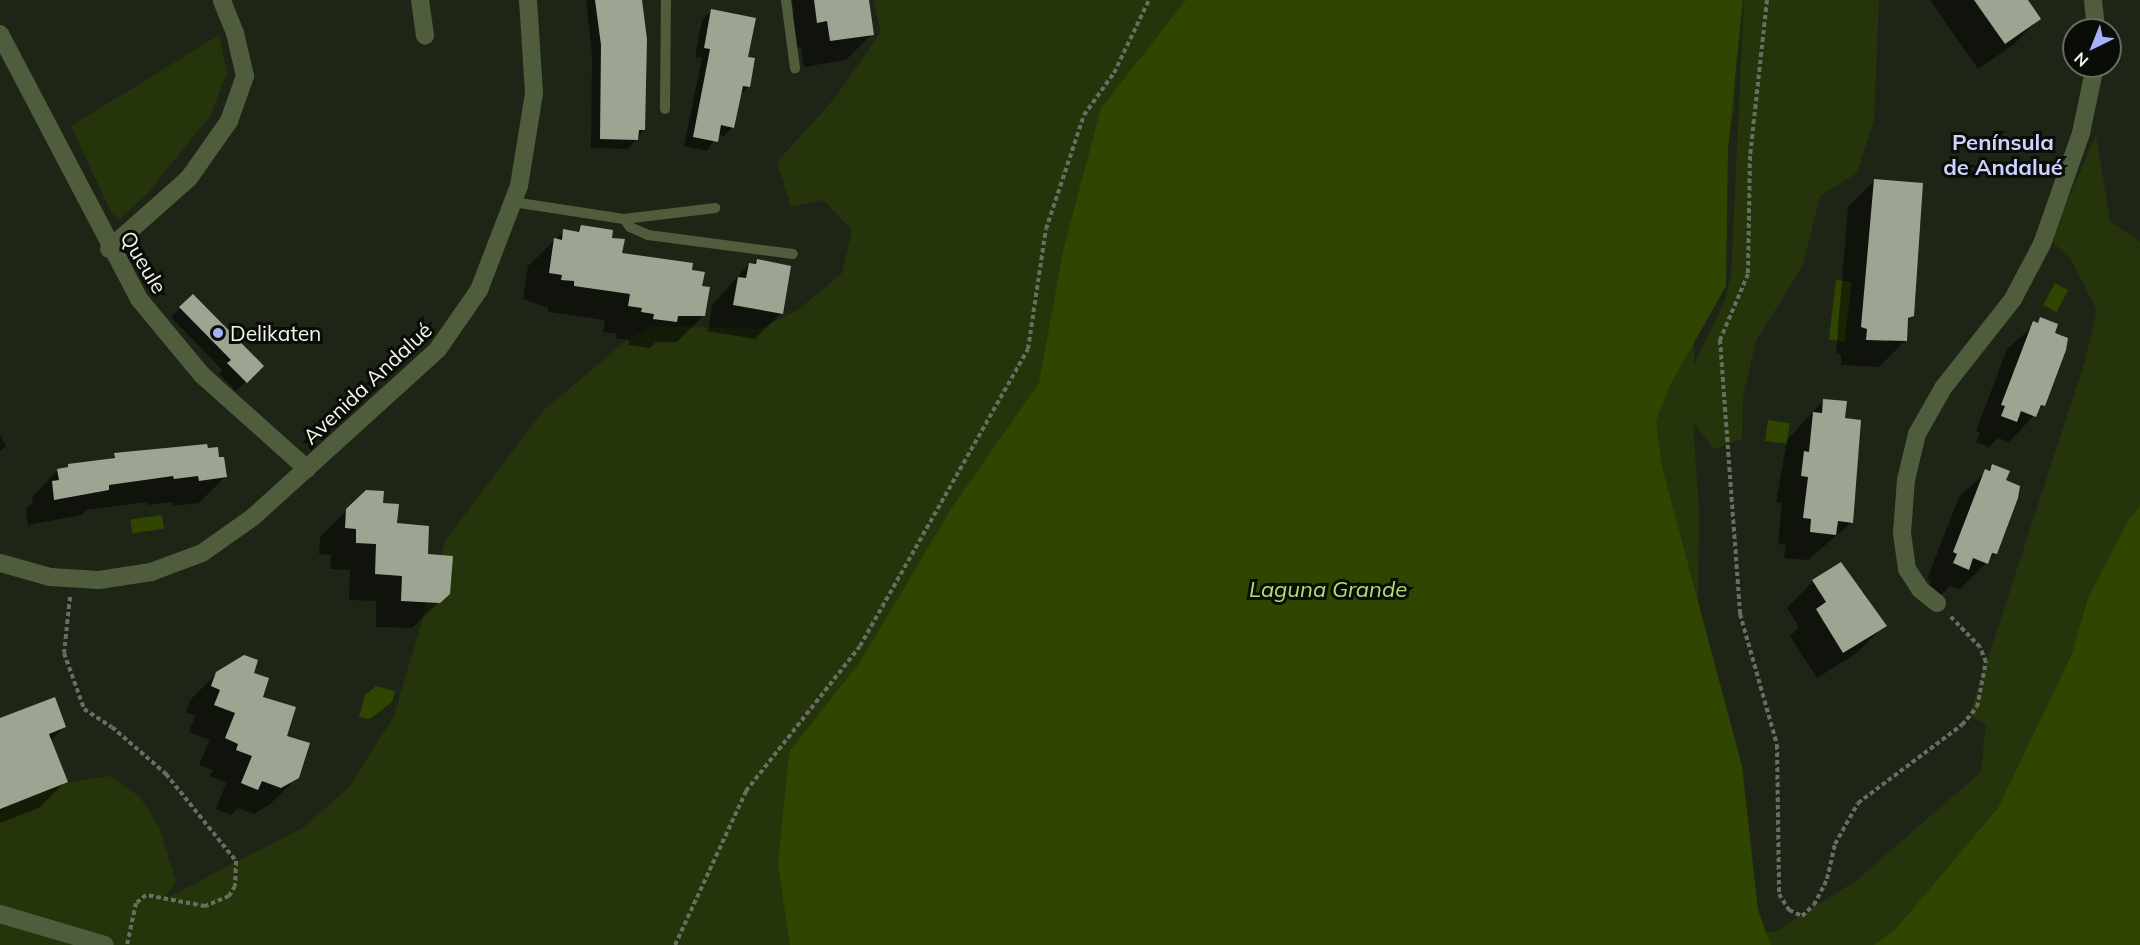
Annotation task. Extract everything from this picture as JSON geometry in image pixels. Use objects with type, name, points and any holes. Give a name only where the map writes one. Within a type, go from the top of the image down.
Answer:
[{"type":"street","points":[[109,249],[189,178],[229,121],[245,76],[235,33],[222,0]]},
{"type":"street","points":[[420,0],[425,36]]},
{"type":"street","name":"Avenida Andalué","points":[[0,562],[72,580],[125,578],[201,553],[237,530],[308,469],[438,349],[480,290],[513,202],[529,139],[534,93],[528,0]]},
{"type":"street","points":[[2093,0],[2095,18]]},
{"type":"street","name":"Queule","points":[[0,34],[109,249],[139,299],[179,351],[308,469]]},
{"type":"street","points":[[1937,603],[1920,589],[1907,569],[1902,533],[1906,480],[1917,434],[1943,388],[2013,299],[2042,244],[2080,133],[2092,78]]},
{"type":"street","points":[[0,914],[105,945]]},
{"type":"lane","points":[[665,109],[666,0]]},
{"type":"lane","points":[[786,0],[795,68]]},
{"type":"lane","points":[[513,202],[624,219],[715,208]]},
{"type":"lane","points":[[624,219],[630,227],[648,235],[792,254]]},
{"type":"path","points":[[675,945],[746,791],[860,646],[1028,349],[1046,230],[1084,115],[1114,73],[1149,0]]},
{"type":"path","points":[[1767,0],[1750,156],[1748,274],[1720,340],[1740,614],[1776,745],[1779,894],[1789,910],[1802,916],[1814,906],[1827,879],[1835,844],[1858,803],[1962,725],[1977,707],[1986,662],[1980,647],[1937,603]]},
{"type":"path","points":[[72,580],[64,653],[84,709],[112,727],[166,774],[236,861],[235,886],[229,896],[205,906],[146,895],[136,903],[127,945]]},
{"type":"shaded area","points":[[873,0],[1738,0],[1734,109],[1694,336],[1694,365],[1725,300],[1731,276],[1744,0],[1879,0],[1874,120],[1857,173],[1820,196],[1803,265],[1756,341],[1743,397],[1742,439],[1714,449],[1693,422],[1699,511],[1697,680],[1729,936],[1777,931],[1857,880],[1981,772],[1986,724],[1969,716],[2084,364],[2097,310],[2070,258],[2050,240],[2096,136],[2110,221],[2140,242],[2140,945],[0,945],[0,793],[110,776],[140,797],[160,829],[176,882],[163,900],[304,827],[349,787],[394,716],[446,539],[544,410],[627,340],[653,326],[759,329],[798,310],[842,273],[852,230],[823,200],[791,207],[777,162],[835,98],[881,32]]},
{"type":"shaded area","points":[[219,35],[227,73],[210,116],[146,195],[119,220],[111,212],[71,126]]},
{"type":"water","name":"Laguna Grande","points":[[1186,0],[1743,0],[1728,147],[1726,286],[1670,385],[1656,421],[1662,467],[1742,766],[1758,910],[1771,945],[790,945],[778,865],[789,752],[860,662],[951,509],[1039,383],[1063,251],[1101,108]]},
{"type":"water","points":[[1836,280],[1852,282],[1845,342],[1829,340]]},
{"type":"water","points":[[2055,283],[2068,290],[2057,312],[2043,305]]},
{"type":"water","points":[[1768,420],[1790,423],[1787,444],[1765,441]]},
{"type":"water","points":[[2140,507],[2140,945],[1874,945],[1895,930],[1998,808],[2072,654],[2088,598],[2129,519]]},
{"type":"water","points":[[162,515],[164,529],[132,533],[130,519]]},
{"type":"water","points":[[376,686],[395,691],[392,702],[370,719],[359,717],[365,695]]},
{"type":"building","points":[[595,0],[642,0],[647,39],[645,130],[639,130],[638,140],[600,139],[601,45]]},
{"type":"building","points":[[814,0],[869,0],[874,35],[830,41],[827,21],[817,23]]},
{"type":"building","points":[[1974,0],[2028,0],[2041,19],[2005,44]]},
{"type":"building","points":[[711,9],[756,18],[748,57],[755,58],[750,87],[743,86],[734,128],[721,125],[718,142],[693,137],[710,49],[704,48]]},
{"type":"building","points":[[1874,179],[1923,183],[1914,316],[1908,318],[1907,341],[1866,340],[1867,329],[1861,327]]},
{"type":"building","points":[[581,225],[613,230],[612,238],[625,239],[622,253],[693,263],[692,270],[705,272],[702,286],[710,287],[705,316],[678,316],[677,322],[653,319],[654,314],[641,312],[642,308],[628,306],[630,294],[574,286],[574,281],[561,280],[562,275],[549,273],[554,238],[562,240],[563,229],[579,232]]},
{"type":"building","points":[[757,259],[791,266],[783,314],[733,305],[738,277],[746,278],[749,263],[756,264]]},
{"type":"building","name":"Delikaten","points":[[193,294],[264,366],[247,383],[227,363],[231,360],[179,307]]},
{"type":"building","points":[[2040,317],[2058,324],[2055,333],[2068,338],[2066,350],[2045,406],[2041,405],[2036,417],[2021,411],[2017,422],[2001,416],[2005,406],[2001,405],[2033,321],[2038,323]]},
{"type":"building","points":[[1823,399],[1847,401],[1845,418],[1861,420],[1853,523],[1838,521],[1836,535],[1810,532],[1811,519],[1803,518],[1808,477],[1801,476],[1804,451],[1809,452],[1813,412],[1822,413]]},
{"type":"building","points":[[207,444],[208,448],[218,447],[219,457],[224,457],[227,477],[199,481],[198,476],[174,479],[173,476],[109,485],[109,490],[54,500],[52,481],[59,480],[57,469],[68,467],[68,464],[115,458],[114,453]]},
{"type":"building","points":[[1992,464],[2010,471],[2006,480],[2020,486],[2018,498],[1997,554],[1992,553],[1988,564],[1973,558],[1969,570],[1953,563],[1957,554],[1953,552],[1985,469],[1990,471]]},
{"type":"building","points":[[366,490],[384,491],[383,503],[399,504],[397,523],[429,526],[428,554],[453,556],[450,594],[440,603],[401,601],[402,576],[375,574],[376,544],[356,543],[356,529],[345,528],[346,509]]},
{"type":"building","points":[[1841,562],[1887,626],[1843,653],[1816,609],[1826,602],[1812,580]]},
{"type":"building","points":[[244,655],[258,660],[254,673],[269,678],[263,697],[296,707],[287,736],[310,743],[299,778],[281,788],[262,781],[258,790],[241,783],[252,756],[236,750],[238,744],[225,738],[235,713],[214,705],[220,690],[211,686],[216,672]]},
{"type":"building","points":[[55,697],[66,727],[49,734],[68,782],[0,809],[0,718]]},
{"type":"place","name":"Delikaten","points":[[218,333]]},
{"type":"district","name":"Península de Andalué","points":[[2003,154]]}]
